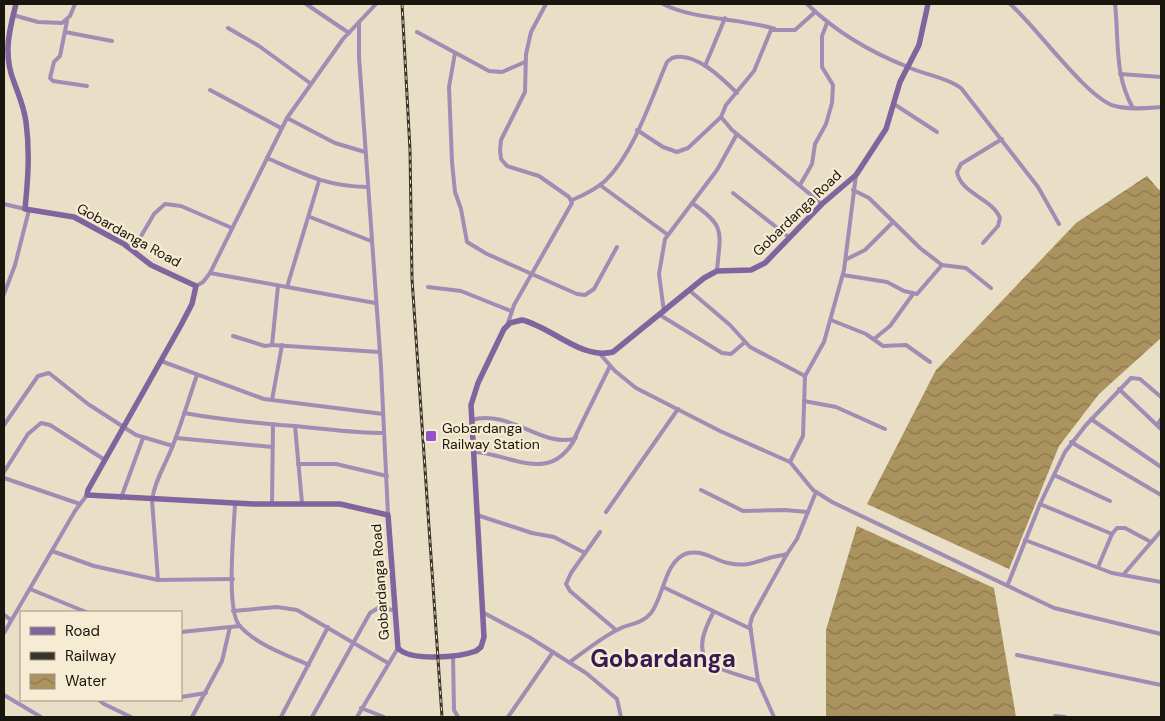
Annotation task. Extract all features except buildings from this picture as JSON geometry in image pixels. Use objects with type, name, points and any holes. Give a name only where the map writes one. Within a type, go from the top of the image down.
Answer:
[{"type":"main road","points":[[16,4],[6,38],[7,67],[25,112],[30,151],[27,210]]},
{"type":"main road","name":"Gobardanga Road","points":[[600,354],[619,349],[689,290],[717,271],[757,268],[778,252],[822,204],[856,175],[882,138],[907,67],[919,45],[928,4]]},
{"type":"main road","name":"Gobardanga Road","points":[[27,210],[69,215],[132,250],[151,265],[196,286]]},
{"type":"main road","points":[[87,495],[192,304],[196,286]]},
{"type":"main road","points":[[507,326],[516,321],[526,321],[567,342],[600,354]]},
{"type":"main road","name":"Gobardanga Road","points":[[87,495],[235,504],[302,503],[350,505],[388,515],[398,648],[401,652],[416,656],[471,653],[481,647],[484,637],[471,420],[474,392],[507,326]]},
{"type":"street","points":[[75,4],[67,21],[60,56],[53,65],[51,80],[87,86]]},
{"type":"street","points":[[306,4],[349,33]]},
{"type":"street","points":[[196,286],[210,273],[287,118],[310,83],[349,33],[376,4]]},
{"type":"street","points":[[546,4],[531,32],[525,62],[525,92],[502,140],[501,158],[507,166],[539,176],[572,200]]},
{"type":"street","points":[[663,4],[682,12],[725,18],[776,29],[795,30],[815,12]]},
{"type":"street","points":[[808,4],[827,23],[869,50],[907,67],[948,81],[961,88],[1046,198],[1059,224]]},
{"type":"street","points":[[1010,4],[1043,36],[1082,83],[1099,98],[1116,107],[1161,107]]},
{"type":"street","points":[[1115,4],[1120,74],[1127,98],[1133,108]]},
{"type":"street","points":[[13,15],[47,23],[67,21]]},
{"type":"street","points":[[705,66],[725,18]]},
{"type":"street","points":[[359,22],[367,187],[388,515]]},
{"type":"street","points":[[800,185],[812,164],[816,140],[826,124],[831,110],[833,85],[822,67],[822,36],[827,23]]},
{"type":"street","points":[[228,28],[259,46],[310,83]]},
{"type":"street","points":[[637,130],[663,147],[677,152],[688,148],[721,117],[722,111],[754,71],[769,34],[776,29]]},
{"type":"street","points":[[65,32],[112,41]]},
{"type":"street","points":[[417,32],[479,66],[495,72],[525,62]]},
{"type":"street","points":[[455,53],[449,87],[453,182],[461,209],[466,242],[486,254],[532,272],[577,294],[585,295],[594,289],[617,247]]},
{"type":"street","points":[[507,326],[511,311],[569,211],[572,200],[600,185],[625,154],[667,62],[676,56],[705,66],[716,73],[736,92]]},
{"type":"street","points":[[1120,74],[1161,76]]},
{"type":"street","points":[[210,90],[281,128]]},
{"type":"street","points":[[894,104],[936,132]]},
{"type":"street","points":[[721,117],[737,134],[822,204]]},
{"type":"street","points":[[287,118],[335,143],[365,152]]},
{"type":"street","points":[[737,134],[717,170],[668,235],[662,251],[659,274],[662,313],[700,342],[722,353],[731,354],[746,342]]},
{"type":"street","points":[[983,243],[998,226],[1000,218],[994,209],[961,181],[957,172],[962,164],[1002,139]]},
{"type":"street","points":[[267,158],[320,181],[342,186],[367,187]]},
{"type":"street","points":[[790,462],[803,436],[805,376],[824,342],[847,259],[856,175]]},
{"type":"street","points":[[287,287],[320,181]]},
{"type":"street","points":[[600,185],[668,235]]},
{"type":"street","points":[[853,190],[869,198],[942,265],[970,270],[991,288]]},
{"type":"street","points":[[733,193],[790,238]]},
{"type":"street","points":[[4,204],[27,210],[15,266],[4,294]]},
{"type":"street","points":[[132,250],[154,214],[165,204],[181,206],[232,228]]},
{"type":"street","points":[[692,204],[710,215],[717,223],[719,239],[717,271]]},
{"type":"street","points":[[310,216],[371,241]]},
{"type":"street","points":[[847,259],[865,250],[893,222]]},
{"type":"street","points":[[874,339],[890,326],[913,294],[919,292],[942,265]]},
{"type":"street","points":[[210,273],[375,303]]},
{"type":"street","points":[[843,275],[887,282],[913,294]]},
{"type":"street","points":[[272,345],[278,286]]},
{"type":"street","points":[[428,287],[461,291],[511,311]]},
{"type":"street","points":[[689,290],[760,353],[805,376]]},
{"type":"street","points":[[831,320],[858,330],[887,347],[906,345],[930,362]]},
{"type":"street","points":[[233,336],[265,346],[379,352]]},
{"type":"street","points":[[272,400],[282,346]]},
{"type":"street","points":[[600,354],[610,366],[636,388],[678,410],[790,462],[816,492],[900,535],[1063,611],[1161,634]]},
{"type":"street","points":[[161,361],[245,394],[272,400],[383,414]]},
{"type":"street","points":[[474,452],[528,464],[546,464],[567,452],[610,366]]},
{"type":"street","points":[[4,425],[38,376],[44,373],[53,375],[88,404],[143,438],[173,446]]},
{"type":"street","points":[[158,580],[152,500],[158,475],[173,446],[197,375]]},
{"type":"street","points":[[1008,584],[1040,504],[1071,442],[1131,378],[1138,378],[1161,397]]},
{"type":"street","points":[[1119,389],[1161,429]]},
{"type":"street","points":[[804,401],[836,407],[886,429]]},
{"type":"street","points":[[606,512],[678,410]]},
{"type":"street","points":[[184,413],[236,422],[295,426],[342,432],[384,433]]},
{"type":"street","points":[[471,420],[492,417],[555,438],[568,440],[576,437]]},
{"type":"street","points":[[1157,425],[1161,419]]},
{"type":"street","points":[[1091,420],[1161,467]]},
{"type":"street","points":[[4,472],[28,434],[41,423],[50,425],[105,460]]},
{"type":"street","points":[[272,504],[273,424]]},
{"type":"street","points":[[295,426],[302,503]]},
{"type":"street","points":[[121,498],[143,438]]},
{"type":"street","points":[[176,438],[272,448]]},
{"type":"street","points":[[1071,442],[1161,494]]},
{"type":"street","points":[[298,464],[336,464],[387,476]]},
{"type":"street","points":[[1054,475],[1110,501]]},
{"type":"street","points":[[4,478],[80,504]]},
{"type":"street","points":[[701,490],[743,511],[785,510],[808,512]]},
{"type":"street","points":[[774,717],[758,682],[751,630],[752,617],[797,539],[816,492]]},
{"type":"street","points":[[4,632],[87,495]]},
{"type":"street","points":[[235,504],[232,579],[233,612],[240,626],[273,648],[310,665]]},
{"type":"street","points":[[1040,504],[1112,534]]},
{"type":"street","points":[[477,515],[532,533],[554,536],[585,554]]},
{"type":"street","points":[[1098,568],[1112,534],[1121,527],[1151,542]]},
{"type":"street","points":[[1124,575],[1161,531]]},
{"type":"street","points":[[600,532],[567,580],[567,587],[616,630]]},
{"type":"street","points":[[1025,540],[1098,568],[1161,582]]},
{"type":"street","points":[[52,551],[94,566],[158,580],[232,579]]},
{"type":"street","points":[[570,662],[616,630],[637,624],[650,615],[671,569],[682,556],[705,554],[726,562],[746,565],[758,564],[767,559],[787,554]]},
{"type":"street","points":[[663,587],[751,630]]},
{"type":"street","points":[[30,589],[84,611]]},
{"type":"street","points":[[233,612],[287,607],[298,610],[388,663]]},
{"type":"street","points":[[312,717],[355,643],[367,617],[374,610],[382,608],[394,610]]},
{"type":"street","points":[[484,613],[570,662],[617,698],[621,717]]},
{"type":"street","points":[[713,613],[702,639],[702,655],[714,666],[758,682]]},
{"type":"street","points":[[4,615],[11,620]]},
{"type":"street","points":[[182,632],[240,626]]},
{"type":"street","points":[[192,717],[206,693],[226,650],[230,627]]},
{"type":"street","points":[[281,717],[310,665],[328,627]]},
{"type":"street","points":[[357,717],[398,648]]},
{"type":"street","points":[[508,717],[553,652]]},
{"type":"street","points":[[453,655],[454,710],[458,717]]},
{"type":"street","points":[[1017,655],[1161,685]]},
{"type":"street","points":[[182,697],[206,693]]},
{"type":"street","points":[[4,695],[41,717]]},
{"type":"street","points":[[100,701],[130,717]]},
{"type":"street","points":[[361,708],[384,717]]},
{"type":"street","points":[[1056,716],[1065,717]]},
{"type":"water","points":[[1147,176],[1159,190],[1161,189],[1161,338],[1099,394],[1059,446],[1009,569],[867,504],[936,370],[1076,223]]},
{"type":"water","points":[[857,526],[994,588],[1016,717],[826,717],[826,630]]},
{"type":"railway","points":[[402,4],[410,150],[412,279],[442,717]]},
{"type":"place","name":"Gobardanga Railway Station","points":[[431,436]]},
{"type":"district","name":"Gobardanga","points":[[663,659]]}]
